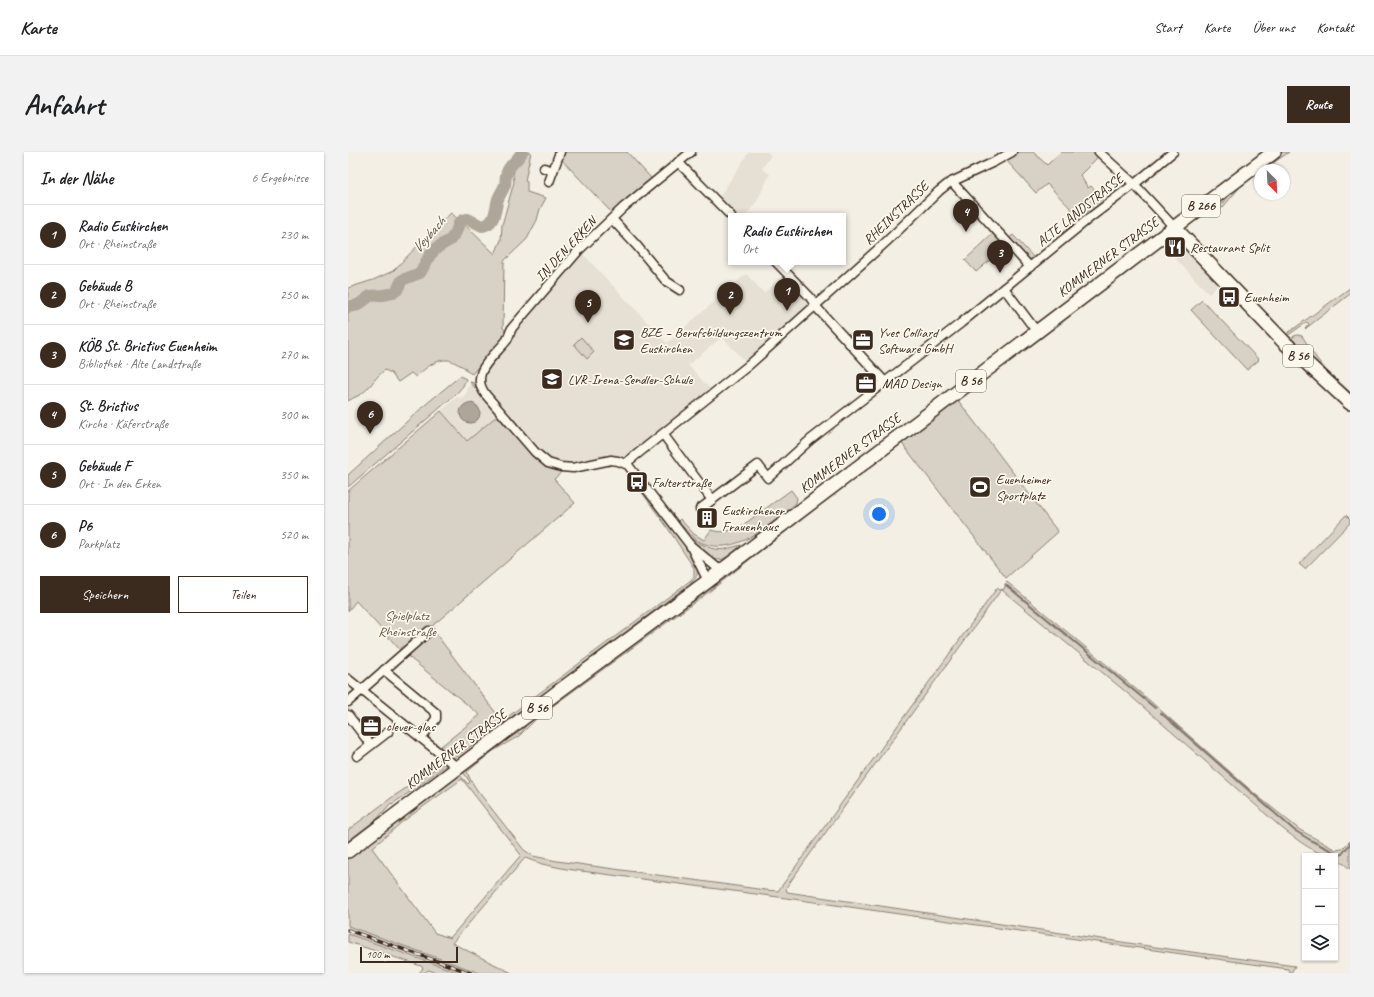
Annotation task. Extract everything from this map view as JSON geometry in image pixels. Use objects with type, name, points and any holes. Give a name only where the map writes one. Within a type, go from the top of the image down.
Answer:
[{"type":"main road","name":"KOMMERNER STRASSE","points":[[348,851],[708,581],[1274,152]]},
{"type":"main road","name":"B 56","points":[[1174,227],[1284,342],[1350,403]]},
{"type":"street","points":[[549,182],[560,152]]},
{"type":"street","name":"IN DEN ERKEN","points":[[626,463],[611,460],[568,468],[548,462],[536,452],[486,395],[481,387],[480,379],[482,370],[507,339],[512,328],[580,249],[612,219],[691,152]]},
{"type":"street","name":"RHEINSTRASSE","points":[[626,463],[731,380],[886,242],[933,195],[952,182],[1012,152]]},
{"type":"street","points":[[1099,152],[1134,184],[1174,227]]},
{"type":"street","name":"ALTE LANDSTRASSE","points":[[712,500],[758,465],[768,478],[810,440],[961,323],[1173,152]]},
{"type":"street","points":[[678,162],[728,213]]},
{"type":"street","points":[[544,168],[553,171]]},
{"type":"street","points":[[952,182],[1030,267]]},
{"type":"street","points":[[612,219],[666,281],[680,290]]},
{"type":"street","points":[[779,265],[810,297],[815,305],[885,382]]},
{"type":"street","points":[[1004,288],[1037,332]]},
{"type":"street","points":[[663,434],[712,500],[700,509]]},
{"type":"street","points":[[626,463],[633,470],[690,545],[708,581]]},
{"type":"street","points":[[690,545],[721,571]]},
{"type":"street","points":[[348,702],[429,630]]},
{"type":"street","points":[[384,670],[436,713],[436,719],[421,738]]},
{"type":"street","points":[[348,679],[458,768]]},
{"type":"street","points":[[348,715],[371,745]]},
{"type":"street","points":[[357,756],[388,732]]},
{"type":"shaded area","points":[[749,152],[767,152],[771,155],[762,169],[770,174],[757,201],[747,213],[732,213],[718,199]]},
{"type":"shaded area","points":[[1171,237],[1175,237],[1217,281],[1218,285],[1209,294],[1162,244]]},
{"type":"shaded area","points":[[582,253],[667,343],[746,274],[764,293],[783,276],[806,299],[808,305],[746,362],[722,337],[688,365],[711,390],[626,458],[611,456],[573,463],[562,463],[550,459],[541,451],[488,390],[484,383],[484,376],[511,341],[517,330]]},
{"type":"shaded area","points":[[470,382],[498,415],[467,441],[441,411],[457,397],[461,398],[466,394]]},
{"type":"shaded area","points":[[470,403],[477,406],[480,413],[477,420],[470,423],[463,420],[460,413],[463,406]]},
{"type":"shaded area","points":[[348,926],[480,973],[460,973],[348,934]]},
{"type":"green space","points":[[519,152],[531,152],[525,181],[527,182],[527,192],[546,198],[527,239],[504,261],[504,336],[472,374],[465,370],[466,368],[447,360],[442,360],[432,364],[416,377],[411,373],[398,382],[391,373],[385,370],[368,389],[348,401],[348,309],[358,307],[374,299],[391,297],[397,294],[402,283],[414,279],[422,274],[435,253],[455,239],[462,222],[495,254],[501,240],[502,225],[514,182],[513,174],[515,168],[521,160],[522,155]]},
{"type":"green space","points":[[562,152],[627,152],[652,179],[613,214],[560,158]]},
{"type":"green space","points":[[1017,152],[1033,152],[1047,165],[1061,152],[1092,152],[1098,157],[1080,175],[1088,188],[1091,186],[1105,203],[1082,220],[1047,184],[1036,193],[1005,159]]},
{"type":"green space","points":[[1281,152],[1289,152],[1272,164],[1265,164]]},
{"type":"green space","points":[[1254,173],[1254,176],[1240,187],[1223,207],[1217,211],[1215,209],[1223,203],[1238,185]]},
{"type":"green space","points":[[451,213],[458,219],[453,232],[427,254],[420,270],[412,275],[401,278],[391,291],[385,293],[368,294],[354,303],[348,304],[348,288],[373,280],[393,271]]},
{"type":"green space","points":[[995,232],[1005,243],[1002,246],[1003,249],[976,272],[965,260]]},
{"type":"green space","points":[[1013,235],[1035,259],[1031,262],[1008,239]]},
{"type":"green space","points":[[1350,288],[1350,294],[1305,329],[1309,324],[1307,322],[1287,336],[1285,335]]},
{"type":"green space","points":[[1202,300],[1259,360],[1247,370],[1191,310]]},
{"type":"green space","points":[[1294,336],[1302,336],[1326,370],[1350,392],[1350,398],[1290,341]]},
{"type":"green space","points":[[581,337],[594,352],[587,359],[574,344]]},
{"type":"green space","points":[[460,376],[466,379],[463,386],[456,394],[348,487],[348,475],[425,405]]},
{"type":"green space","name":"Spielplatz Rheinstraße","points":[[470,382],[477,386],[537,458],[563,471],[554,479],[575,503],[402,652],[356,601],[348,611],[348,491],[441,411],[467,441],[498,415]]},
{"type":"green space","name":"Euenheimer Sportplatz","points":[[957,399],[1058,532],[1006,578],[901,442],[914,434]]},
{"type":"green space","points":[[625,469],[636,484],[638,483],[675,531],[696,563],[696,578],[554,686],[453,759],[426,739],[427,736],[440,747],[480,715],[405,654],[433,630],[502,721],[691,580],[694,576],[694,568],[667,527]]},
{"type":"green space","points":[[791,490],[797,498],[796,503],[762,530],[736,544],[722,546],[708,545],[695,539],[678,521],[680,519],[694,534],[704,540],[711,530],[725,532],[738,527],[739,528]]},
{"type":"green space","points":[[816,507],[710,591],[539,716],[519,736],[493,751],[467,772],[477,790],[524,850],[533,856],[557,861],[778,891],[997,588],[1000,590],[1004,589],[1007,582],[1149,700],[1255,794],[1300,830],[1336,850],[1342,849],[1350,841],[1350,869],[1338,861],[1338,853],[1321,853],[1314,850],[1283,829],[1126,692],[1001,590],[795,875],[786,888],[787,892],[1155,947],[1295,966],[1291,973],[1288,969],[786,898],[566,869],[542,864],[525,858],[452,943],[512,973],[480,973],[348,926],[348,856],[459,774],[468,784],[470,782],[463,770],[493,748],[518,733],[520,734],[528,722]],"holes":[[[462,779],[521,855],[450,938],[435,933],[372,848],[402,822]]]},
{"type":"green space","points":[[1346,515],[1350,519],[1350,523],[1305,569],[1299,564]]},
{"type":"green space","points":[[689,537],[706,546],[721,550],[741,545],[728,556],[718,560],[713,559],[704,553]]},
{"type":"green space","points":[[444,763],[446,765],[416,788],[392,804],[391,803],[378,818],[348,841],[348,830],[391,798]]},
{"type":"green space","points":[[348,934],[460,973],[438,973],[428,970],[424,973],[419,973],[423,968],[421,966],[348,942]]},
{"type":"waterway","name":"Veybach","points":[[348,307],[358,305],[370,296],[393,293],[397,290],[402,280],[420,273],[430,255],[438,247],[450,240],[456,232],[459,223],[463,220],[468,219],[482,226],[487,225],[494,216],[498,199],[505,185],[507,172],[522,152]]},
{"type":"waterway","points":[[1006,585],[1155,708]]},
{"type":"waterway","points":[[1161,713],[1294,830],[1340,855],[1350,844]]},
{"type":"railway","points":[[348,930],[471,973]]},
{"type":"place","name":"St. Brictius","points":[[966,232]]},
{"type":"place","name":"Restaurant Split","points":[[1175,247]]},
{"type":"place","name":"KÖB St. Brictius Euenheim","points":[[1000,273]]},
{"type":"place","name":"Euenheim","points":[[1229,297]]},
{"type":"place","name":"Radio Euskirchen","points":[[787,311]]},
{"type":"place","name":"Gebäude B","points":[[730,315]]},
{"type":"place","name":"Gebäude F","points":[[588,323]]},
{"type":"place","name":"BZE – Berufsbildungszentrum Euskirchen","points":[[624,340]]},
{"type":"place","name":"Yves Colliard Software GmbH","points":[[863,340]]},
{"type":"place","name":"LVR-Irena-Sendler-Schule","points":[[552,379]]},
{"type":"place","name":"MAD Design","points":[[866,383]]},
{"type":"place","name":"P6","points":[[370,434]]},
{"type":"place","name":"Falterstraße","points":[[637,482]]},
{"type":"place","name":"Euenheimer Sportplatz","points":[[980,487]]},
{"type":"place","name":"Euskirchener Frauenhaus","points":[[707,518]]},
{"type":"place","name":"clever-glas","points":[[371,726]]}]
